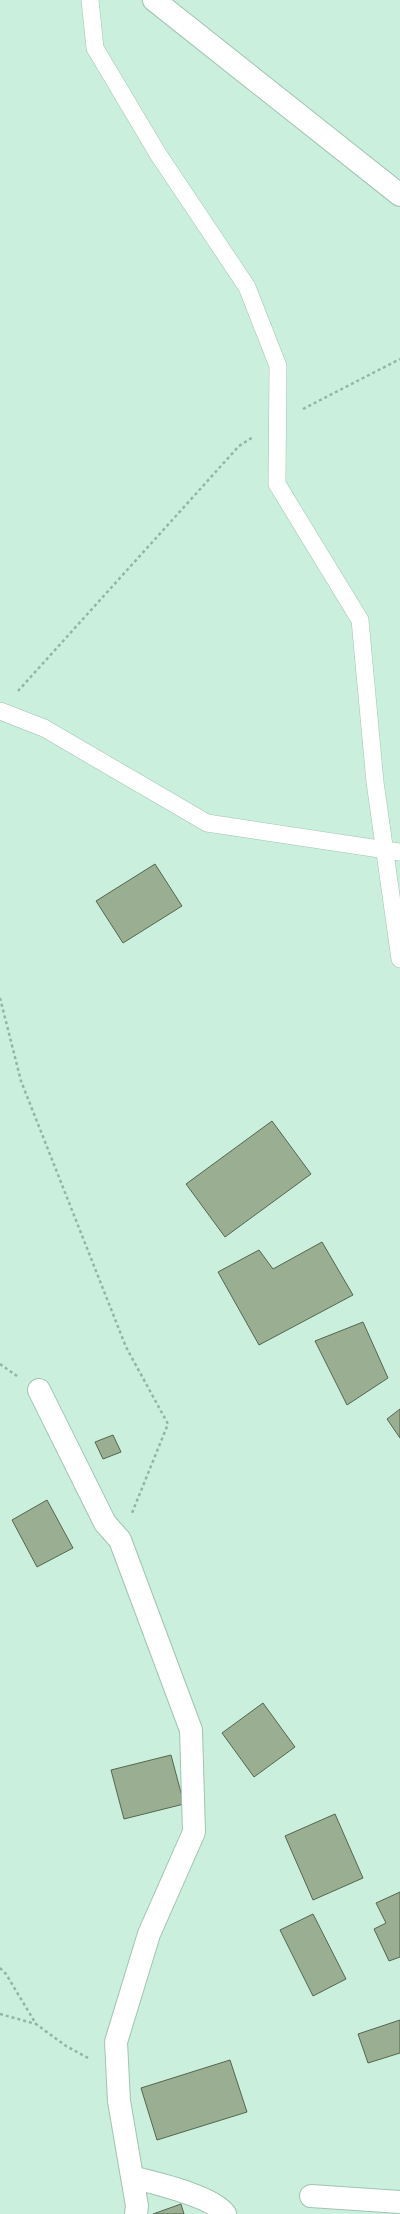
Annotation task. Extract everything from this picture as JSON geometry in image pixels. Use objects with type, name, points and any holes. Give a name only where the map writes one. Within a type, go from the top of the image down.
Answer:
[{"type":"street","points":[[154,0],[400,195]]},
{"type":"street","points":[[39,1390],[105,1523],[120,1540],[191,1730],[194,1832],[149,1934],[116,2042],[118,2102],[137,2206],[136,2214]]},
{"type":"street","points":[[132,2177],[199,2197],[222,2209],[225,2214]]},
{"type":"street","points":[[311,2196],[400,2202]]},
{"type":"lane","points":[[90,0],[95,48],[158,154],[247,287],[278,366],[277,484],[360,620],[383,849],[400,959]]},
{"type":"lane","points":[[0,711],[44,728],[207,823],[400,852]]},
{"type":"path","points":[[16,693],[239,446],[278,422],[400,359]]},
{"type":"path","points":[[0,998],[21,1081],[126,1347],[168,1424],[120,1540]]},
{"type":"path","points":[[0,1968],[6,1974],[36,2024]]},
{"type":"path","points":[[0,2014],[36,2024],[66,2046],[117,2074]]},
{"type":"building","points":[[155,864],[182,906],[123,943],[96,901]]},
{"type":"building","points":[[272,1121],[311,1174],[225,1237],[186,1184]]},
{"type":"building","points":[[322,1242],[353,1295],[259,1345],[218,1272],[259,1250],[273,1269]]},
{"type":"building","points":[[363,1322],[388,1378],[347,1405],[315,1341]]},
{"type":"building","points":[[400,1409],[400,1438],[387,1419]]},
{"type":"building","points":[[113,1435],[121,1452],[103,1459],[95,1442]]},
{"type":"building","points":[[47,1500],[73,1548],[37,1567],[12,1520]]},
{"type":"building","points":[[263,1703],[295,1747],[254,1777],[222,1733]]},
{"type":"building","points":[[171,1755],[184,1804],[124,1819],[111,1770]]},
{"type":"building","points":[[335,1814],[363,1878],[313,1900],[285,1836]]},
{"type":"building","points":[[400,1892],[400,1957],[389,1961],[374,1929],[386,1923],[376,1903]]},
{"type":"building","points":[[313,1914],[346,1979],[313,1996],[280,1930]]},
{"type":"building","points":[[400,2020],[400,2053],[368,2063],[358,2034]]},
{"type":"building","points":[[230,2060],[247,2112],[157,2140],[141,2088]]},
{"type":"building","points":[[181,2204],[184,2214],[153,2214]]}]
